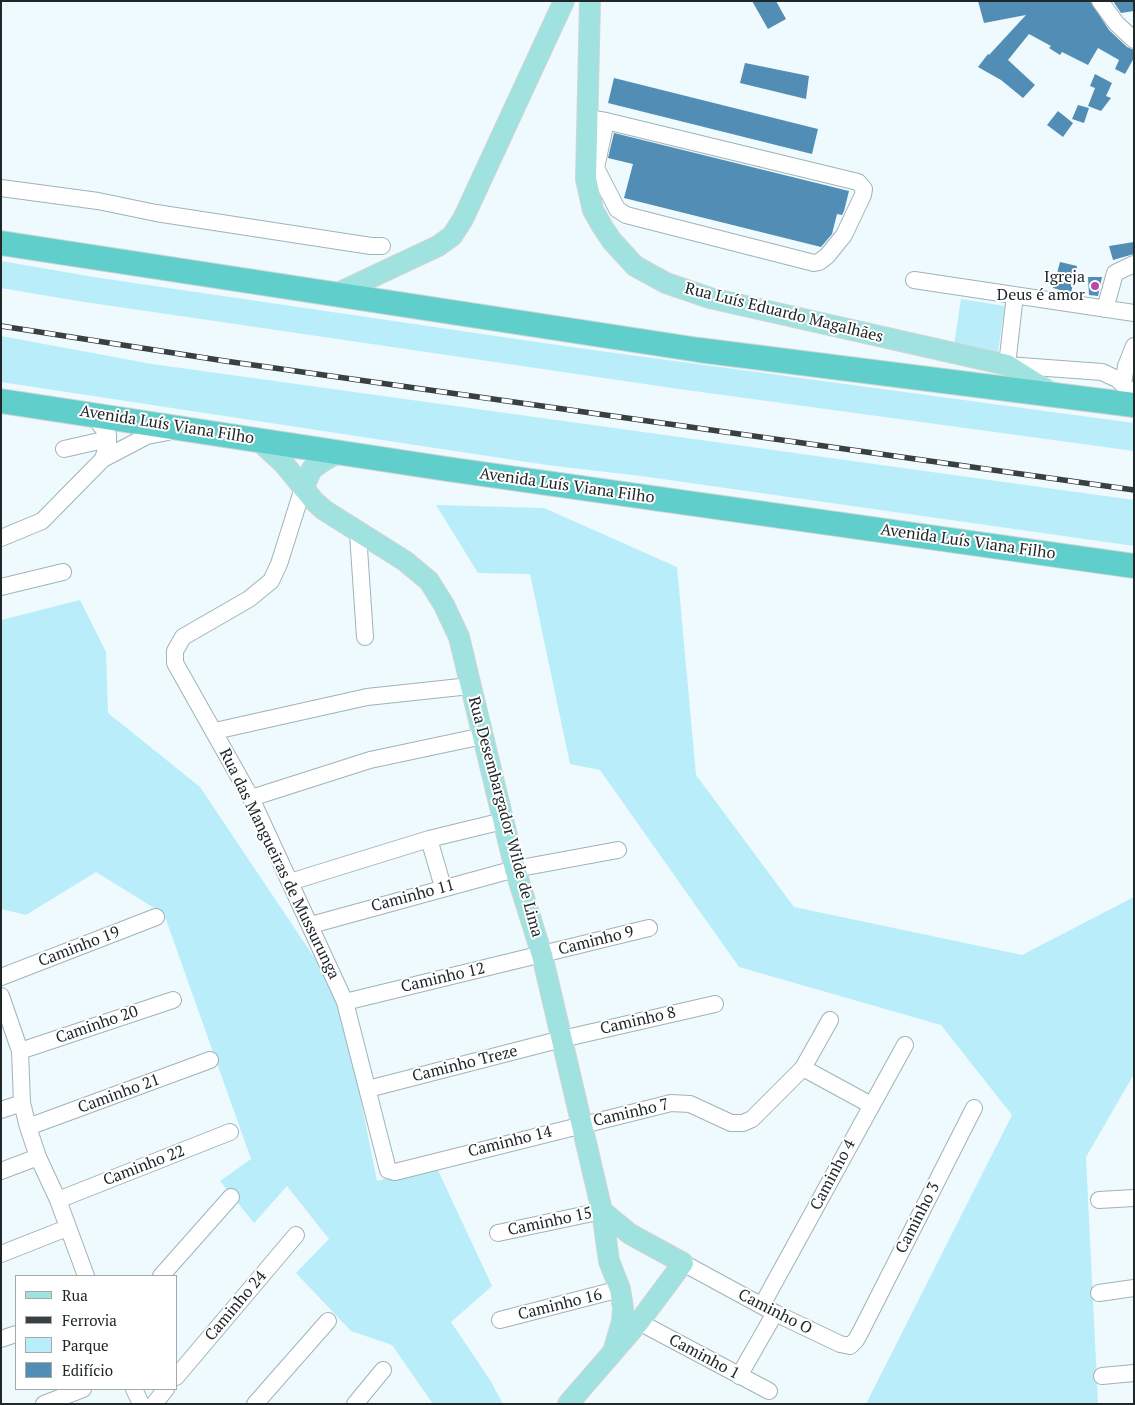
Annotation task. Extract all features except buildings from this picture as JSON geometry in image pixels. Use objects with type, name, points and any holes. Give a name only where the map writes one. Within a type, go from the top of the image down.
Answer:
[{"type":"highway","points":[[1,243],[699,350],[1134,405]]},
{"type":"highway","name":"Avenida Luís Viana Filho","points":[[1,401],[339,452],[1134,566]]},
{"type":"main road","points":[[336,294],[438,246],[452,236],[564,1]]},
{"type":"main road","name":"Rua Luís Eduardo Magalhães","points":[[590,1],[597,119],[586,179],[593,210],[612,241],[635,266],[650,276],[710,298],[1007,365],[1056,396]]},
{"type":"main road","name":"Rua Desembargador Wilde de Lima","points":[[257,439],[285,464],[324,510],[358,534],[405,561],[429,581],[444,605],[459,637],[515,869],[542,955],[602,1211],[608,1255],[621,1299],[622,1322],[613,1352]]},
{"type":"main road","points":[[304,488],[312,469],[339,452]]},
{"type":"main road","points":[[602,1211],[630,1234],[683,1264]]},
{"type":"main road","points":[[608,1255],[615,1242],[630,1234]]},
{"type":"main road","name":"Rua Desembargador Wilde de Lima","points":[[568,1404],[640,1322],[683,1264]]},
{"type":"main road","points":[[621,1299],[640,1322]]},
{"type":"street","points":[[1100,1],[1116,23],[1134,40]]},
{"type":"street","points":[[597,119],[858,182],[864,189],[863,196],[844,235],[827,256],[820,262],[814,263],[626,215],[617,209],[596,168],[597,119]]},
{"type":"street","points":[[1,188],[98,201],[156,213],[377,246],[399,265]]},
{"type":"street","points":[[1105,309],[1115,273],[1134,264]]},
{"type":"street","points":[[914,280],[1134,313]]},
{"type":"street","points":[[1015,295],[1007,365],[1102,372],[1128,389]]},
{"type":"street","points":[[1128,389],[1126,366],[1134,346]]},
{"type":"street","points":[[92,414],[107,431],[108,439],[103,459]]},
{"type":"street","points":[[1,538],[42,521],[103,459],[147,436],[203,431]]},
{"type":"street","points":[[64,449],[108,439]]},
{"type":"street","name":"Rua das Mangueiras de Mussurunga","points":[[304,488],[279,564],[271,581],[262,590],[183,637],[178,642],[175,663],[251,798],[345,1002],[382,1152]]},
{"type":"street","points":[[358,534],[365,637]]},
{"type":"street","points":[[1,587],[63,572]]},
{"type":"street","points":[[215,731],[367,697],[470,686]]},
{"type":"street","points":[[251,798],[370,760],[482,736]]},
{"type":"street","points":[[290,882],[429,839],[503,821]]},
{"type":"street","points":[[429,839],[443,887]]},
{"type":"street","name":"Caminho 11","points":[[311,925],[443,887],[515,869],[618,850]]},
{"type":"street","name":"Caminho 19","points":[[1,977],[156,917]]},
{"type":"street","name":"Caminho 9","points":[[542,955],[649,928]]},
{"type":"street","name":"Caminho 12","points":[[345,1002],[542,955]]},
{"type":"street","points":[[1,996],[20,1051],[22,1103],[28,1127],[38,1157],[58,1200],[86,1275]]},
{"type":"street","name":"Caminho 20","points":[[20,1051],[173,1000]]},
{"type":"street","name":"Caminho 8","points":[[562,1039],[715,1004]]},
{"type":"street","points":[[830,1020],[803,1068],[870,1104]]},
{"type":"street","name":"Caminho Treze","points":[[368,1089],[562,1039]]},
{"type":"street","name":"Caminho 4","points":[[739,1376],[768,1309],[870,1104],[905,1045]]},
{"type":"street","name":"Caminho 21","points":[[28,1127],[210,1060]]},
{"type":"street","name":"Caminho 7","points":[[582,1124],[680,1102],[690,1104],[731,1123],[743,1123],[752,1120],[803,1068]]},
{"type":"street","points":[[1,1110],[22,1103]]},
{"type":"street","name":"Caminho 3","points":[[862,1329],[974,1108]]},
{"type":"street","name":"Caminho 14","points":[[382,1152],[388,1170],[395,1172],[582,1124]]},
{"type":"street","name":"Caminho 22","points":[[58,1200],[230,1132]]},
{"type":"street","points":[[1,1171],[38,1157]]},
{"type":"street","points":[[162,1275],[231,1197]]},
{"type":"street","points":[[1099,1200],[1134,1198]]},
{"type":"street","name":"Caminho 15","points":[[498,1233],[602,1211]]},
{"type":"street","points":[[1,1254],[67,1228]]},
{"type":"street","name":"Caminho 24","points":[[178,1375],[296,1235]]},
{"type":"street","name":"Caminho O","points":[[683,1264],[768,1309],[845,1346],[850,1346],[862,1329]]},
{"type":"street","points":[[1099,1293],[1134,1288]]},
{"type":"street","name":"Caminho 16","points":[[500,1320],[621,1299]]},
{"type":"street","points":[[255,1404],[328,1321]]},
{"type":"street","name":"Caminho 1","points":[[640,1322],[769,1392]]},
{"type":"street","points":[[1,1339],[15,1334]]},
{"type":"street","points":[[355,1404],[383,1370]]},
{"type":"street","points":[[1102,1376],[1134,1373]]},
{"type":"street","points":[[44,1404],[80,1390]]},
{"type":"street","points":[[134,1390],[141,1404]]},
{"type":"street","points":[[154,1404],[165,1390]]},
{"type":"green space","points":[[1,261],[100,278],[571,347],[1134,423],[1134,451],[679,389],[78,301],[1,288]]},
{"type":"green space","points":[[961,299],[1005,306],[998,352],[954,345]]},
{"type":"green space","points":[[1,336],[152,364],[1134,500],[1134,546],[641,476],[547,465],[1,382]]},
{"type":"green space","points":[[436,505],[544,508],[677,567],[696,775],[794,907],[1022,955],[1134,897],[1134,1074],[1086,1157],[1098,1404],[866,1404],[1012,1115],[941,1025],[739,967],[600,770],[570,764],[530,574],[478,573]]},
{"type":"green space","points":[[80,600],[106,652],[108,713],[200,787],[340,996],[377,1181],[436,1166],[492,1286],[451,1322],[490,1380],[503,1404],[433,1404],[392,1345],[351,1331],[296,1273],[329,1239],[287,1186],[254,1223],[220,1181],[251,1159],[164,914],[96,872],[26,915],[1,909],[1,620]]},
{"type":"railway","points":[[1,326],[225,361],[1134,490]]},
{"type":"place","name":"Igreja Deus é amor","points":[[1095,286]]}]
